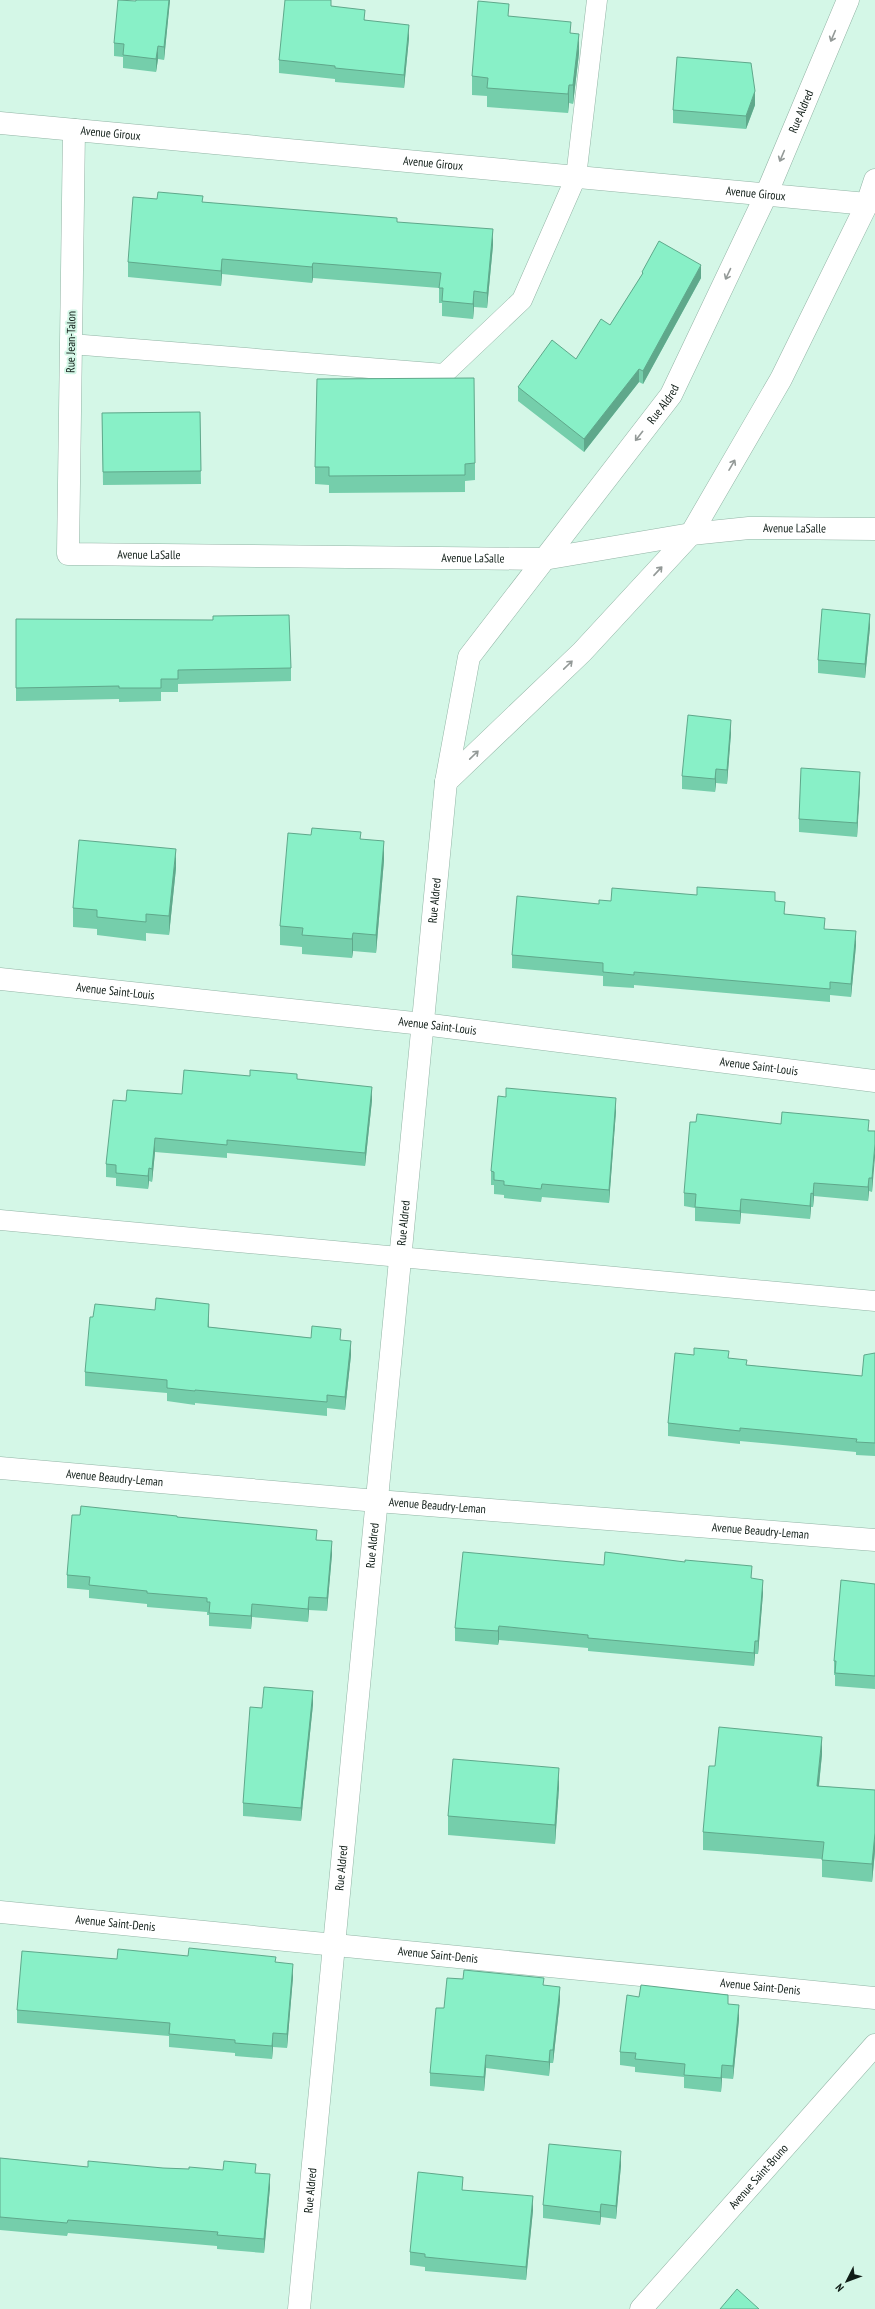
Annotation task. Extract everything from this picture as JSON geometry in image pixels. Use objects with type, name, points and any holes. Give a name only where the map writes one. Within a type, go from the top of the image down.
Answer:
[{"type":"street","name":"Rue Aldred","points":[[299,2309],[446,782],[469,657],[672,395],[766,195],[848,0]]},
{"type":"street","name":"Avenue Giroux","points":[[0,123],[867,204]]},
{"type":"street","name":"Rue Jean-Talon","points":[[68,554],[74,130]]},
{"type":"street","points":[[446,782],[582,652],[691,534],[781,379],[867,204],[875,180]]},
{"type":"street","name":"Avenue LaSalle","points":[[68,554],[544,559],[691,534],[749,528],[875,529]]},
{"type":"street","name":"Avenue Saint-Louis","points":[[0,979],[423,1024],[875,1081]]},
{"type":"street","name":"Avenue Beaudry-Leman","points":[[0,1468],[377,1501],[875,1540]]},
{"type":"street","name":"Avenue Saint-Denis","points":[[0,1912],[875,1998]]},
{"type":"street","name":"Avenue Saint-Bruno","points":[[641,2309],[875,2044]]},
{"type":"lane","points":[[71,344],[444,374],[522,300],[576,177],[597,0]]},
{"type":"lane","points":[[0,1220],[875,1301]]},
{"type":"building","points":[[118,0],[169,0],[164,47],[158,46],[156,59],[123,55],[124,44],[114,43]]},
{"type":"building","points":[[285,0],[331,0],[331,6],[365,10],[364,20],[409,25],[404,75],[335,68],[335,66],[279,60]]},
{"type":"building","points":[[478,1],[509,4],[508,16],[571,22],[570,33],[579,34],[573,85],[569,85],[568,94],[487,88],[488,78],[472,76]]},
{"type":"building","points":[[677,57],[751,63],[755,91],[746,116],[673,110]]},
{"type":"building","points":[[158,192],[203,196],[202,202],[397,218],[397,222],[493,229],[487,293],[474,291],[473,304],[442,301],[443,288],[439,288],[441,273],[313,263],[312,267],[222,259],[221,271],[128,262],[133,197],[157,199]]},
{"type":"building","points":[[659,241],[701,265],[643,371],[639,369],[584,439],[518,387],[552,340],[576,359],[601,319],[610,325],[643,273],[642,272]]},
{"type":"building","points":[[474,378],[475,463],[465,464],[465,475],[329,476],[329,467],[315,467],[317,379]]},
{"type":"building","points":[[200,412],[201,471],[103,472],[102,413]]},
{"type":"building","points":[[822,609],[870,614],[865,664],[818,660]]},
{"type":"building","points":[[289,615],[291,668],[178,670],[178,679],[161,679],[161,688],[119,688],[119,686],[16,688],[16,619],[213,620],[213,616]]},
{"type":"building","points":[[688,715],[731,720],[727,770],[716,769],[715,779],[682,776]]},
{"type":"building","points":[[801,768],[860,772],[857,823],[799,819]]},
{"type":"building","points":[[312,828],[361,832],[360,839],[384,841],[376,935],[353,933],[352,939],[302,935],[303,928],[280,926],[288,833],[311,835]]},
{"type":"building","points":[[79,840],[176,849],[169,916],[146,914],[146,922],[97,917],[97,910],[73,908]]},
{"type":"building","points":[[697,887],[775,892],[775,901],[785,902],[784,914],[825,918],[824,929],[856,931],[851,984],[830,982],[830,989],[634,972],[634,975],[603,972],[603,963],[512,955],[517,896],[599,904],[599,900],[611,901],[612,888],[697,895]]},
{"type":"building","points":[[184,1070],[250,1076],[250,1070],[297,1074],[297,1079],[372,1087],[365,1153],[227,1140],[227,1145],[155,1138],[152,1169],[149,1168],[148,1176],[116,1173],[116,1165],[106,1164],[113,1100],[126,1101],[127,1090],[182,1094]]},
{"type":"building","points":[[506,1088],[616,1098],[609,1190],[542,1184],[541,1189],[504,1185],[504,1181],[494,1180],[494,1172],[491,1171],[498,1096],[506,1097]]},
{"type":"building","points":[[782,1112],[869,1120],[868,1131],[875,1131],[875,1144],[872,1178],[869,1178],[868,1187],[814,1183],[813,1194],[811,1193],[810,1206],[741,1199],[740,1211],[695,1207],[696,1194],[684,1193],[690,1122],[696,1122],[697,1114],[781,1124]]},
{"type":"building","points":[[156,1298],[209,1304],[208,1327],[311,1338],[312,1326],[341,1329],[340,1340],[351,1341],[345,1397],[327,1395],[327,1402],[195,1391],[167,1388],[167,1380],[85,1372],[90,1317],[93,1317],[95,1304],[155,1310]]},
{"type":"building","points":[[694,1348],[729,1351],[728,1358],[747,1360],[746,1365],[862,1376],[864,1355],[875,1353],[875,1443],[856,1442],[857,1439],[740,1428],[740,1431],[668,1423],[675,1353],[694,1355]]},
{"type":"building","points":[[81,1506],[177,1517],[317,1530],[316,1540],[332,1541],[327,1598],[309,1597],[308,1609],[252,1604],[251,1616],[209,1613],[210,1602],[207,1602],[207,1598],[147,1593],[147,1591],[89,1585],[90,1577],[67,1575],[72,1515],[80,1515]]},
{"type":"building","points":[[463,1552],[604,1565],[605,1552],[685,1562],[685,1560],[752,1566],[751,1578],[763,1580],[758,1641],[755,1641],[754,1653],[588,1638],[588,1635],[499,1626],[498,1631],[455,1628]]},
{"type":"building","points":[[841,1580],[875,1584],[875,1676],[835,1673],[836,1661],[834,1661]]},
{"type":"building","points":[[264,1687],[313,1691],[301,1808],[243,1803],[250,1707],[262,1708]]},
{"type":"building","points":[[719,1727],[822,1737],[817,1786],[875,1790],[875,1833],[872,1864],[822,1860],[824,1842],[703,1832],[709,1766],[715,1766]]},
{"type":"building","points":[[453,1759],[559,1768],[555,1825],[448,1816]]},
{"type":"building","points":[[189,1948],[276,1957],[275,1962],[293,1964],[287,2034],[273,2033],[272,2046],[235,2043],[235,2040],[169,2034],[170,2023],[17,2010],[22,1951],[117,1959],[118,1949],[188,1956]]},
{"type":"building","points":[[464,1970],[544,1978],[543,1985],[560,1987],[553,2050],[550,2050],[549,2062],[486,2055],[484,2077],[430,2073],[436,2008],[444,2008],[447,1978],[463,1979]]},
{"type":"building","points":[[641,1985],[728,1995],[728,2004],[739,2005],[733,2066],[722,2065],[721,2078],[684,2075],[685,2064],[635,2059],[636,2053],[620,2052],[627,1995],[639,1997]]},
{"type":"building","points":[[549,2144],[621,2151],[616,2206],[601,2204],[600,2212],[543,2205]]},
{"type":"building","points":[[0,2158],[88,2167],[88,2161],[163,2168],[189,2169],[189,2167],[223,2170],[224,2161],[256,2164],[255,2173],[270,2174],[264,2239],[217,2235],[218,2232],[68,2220],[67,2223],[0,2217]]},
{"type":"building","points":[[418,2172],[463,2177],[462,2190],[533,2196],[526,2267],[425,2257],[425,2254],[410,2252]]},
{"type":"building","points":[[737,2289],[759,2309],[720,2309]]}]
